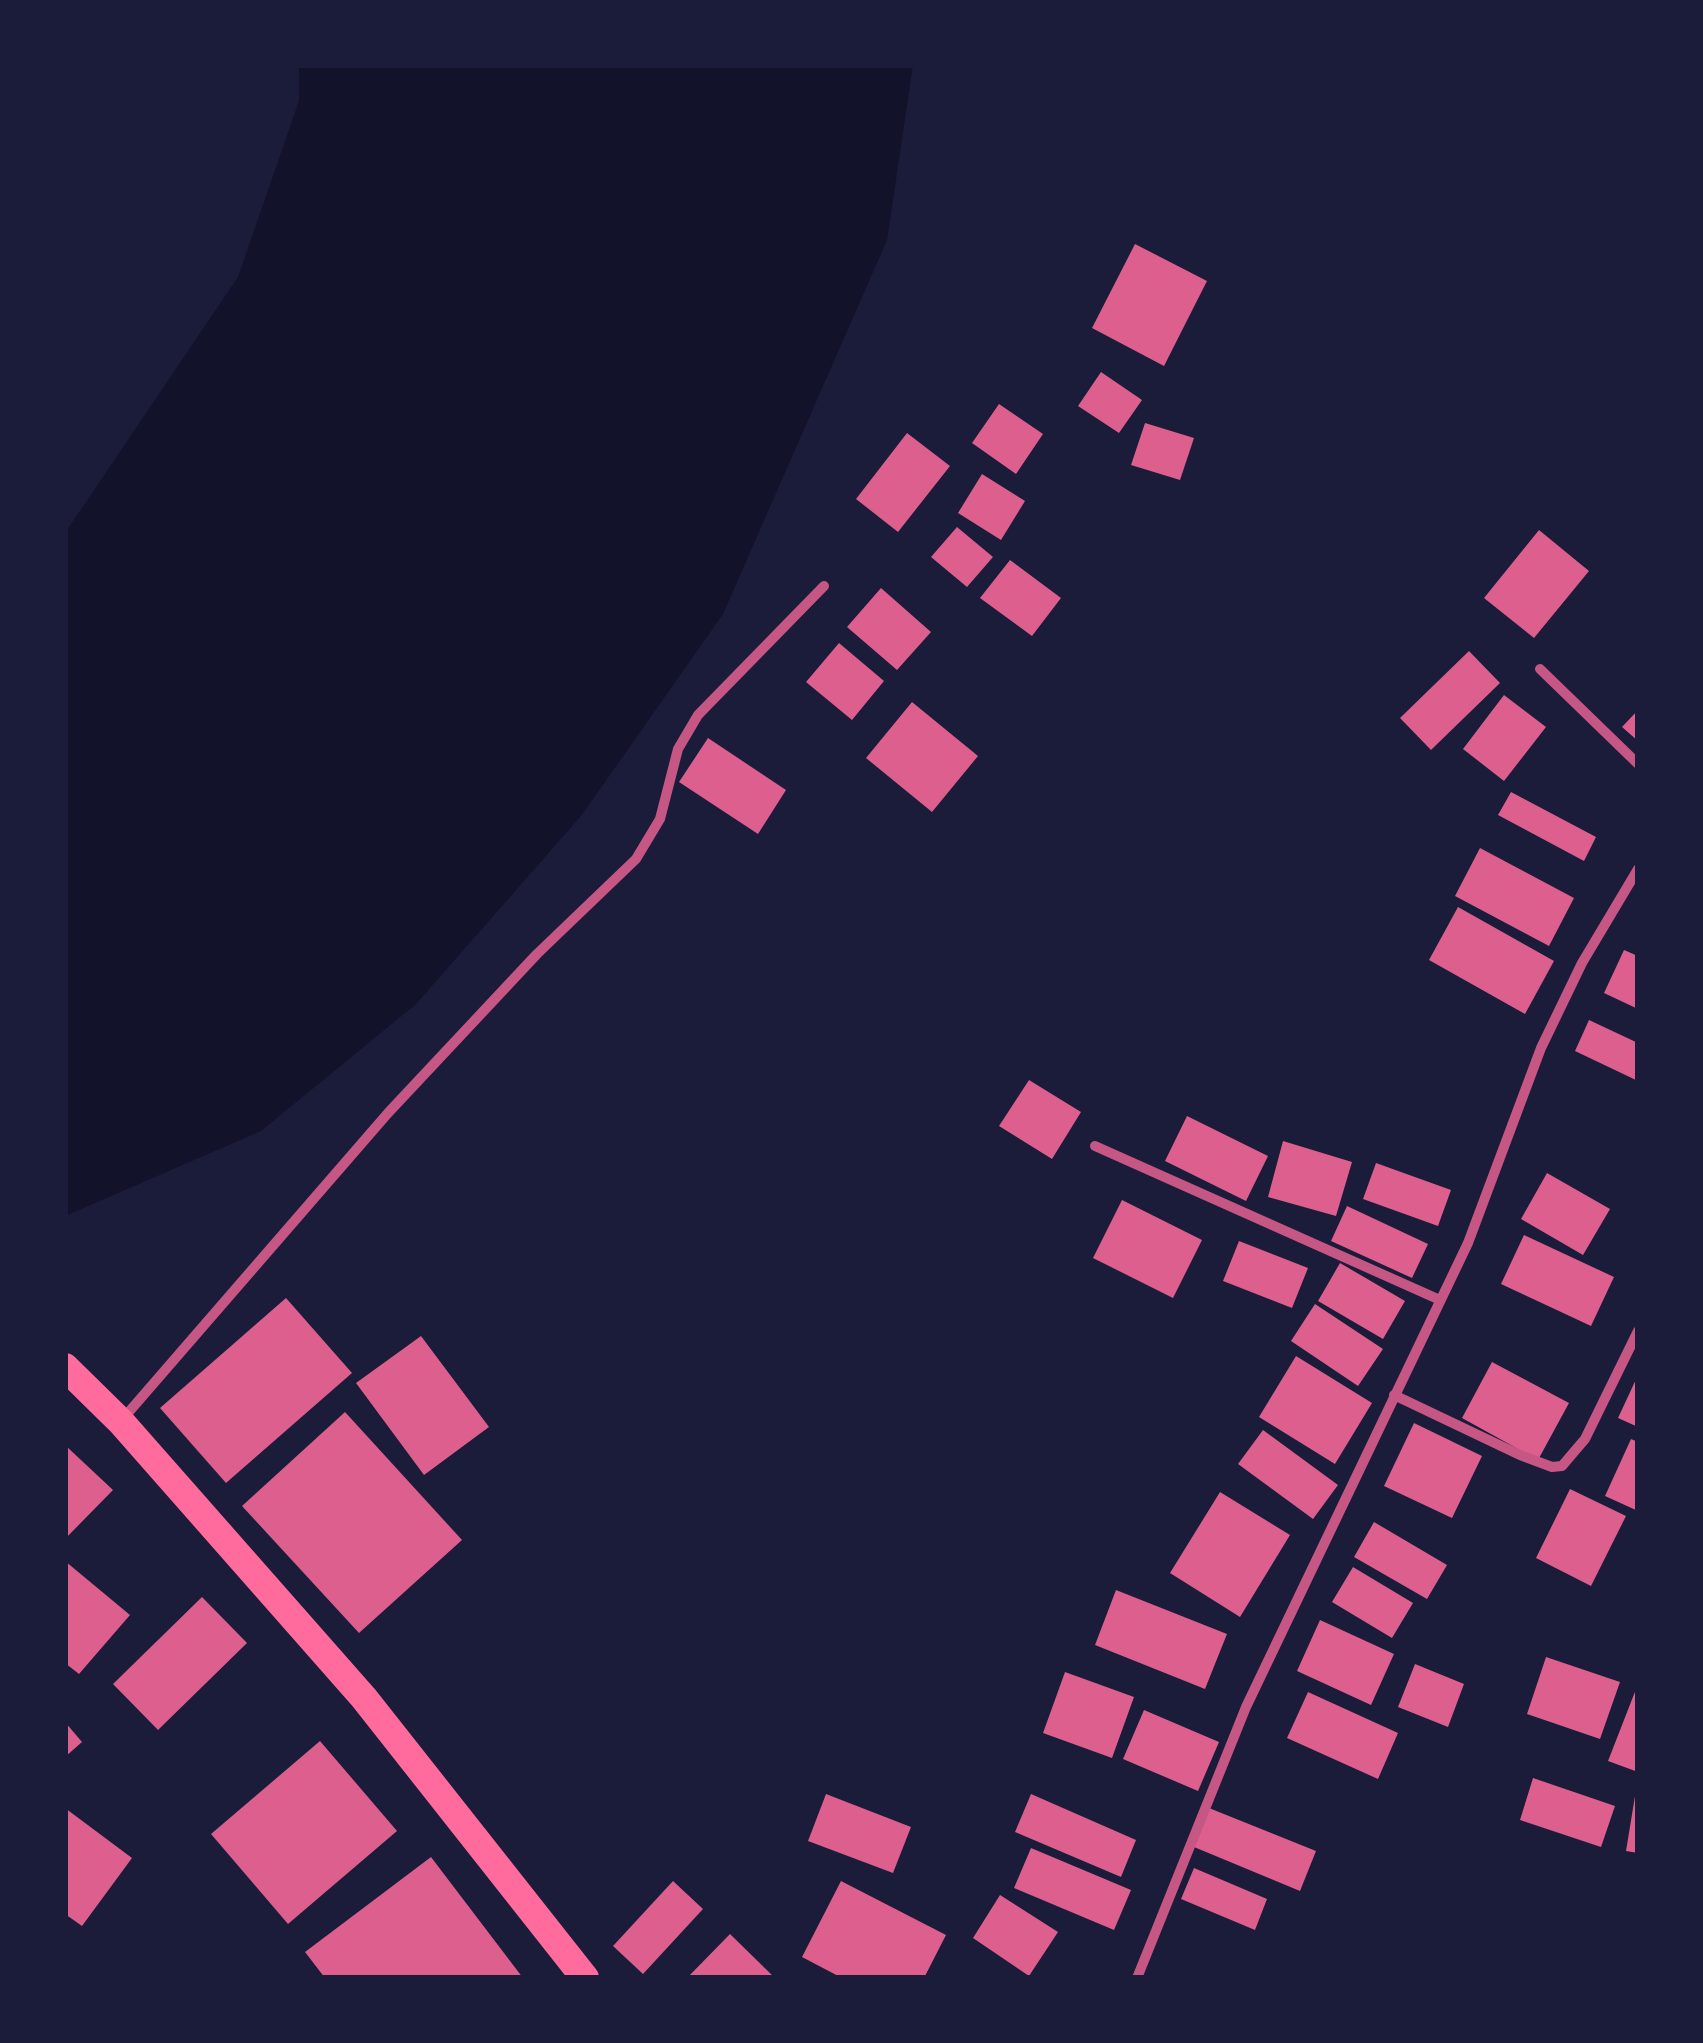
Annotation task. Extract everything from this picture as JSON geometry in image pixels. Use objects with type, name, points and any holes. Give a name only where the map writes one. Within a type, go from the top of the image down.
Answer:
[{"type":"highway","points":[[72,1374],[121,1422],[364,1698],[585,1978]]},
{"type":"street","points":[[121,1422],[401,1099],[537,954],[636,860],[660,819],[678,749],[698,715],[824,586]]},
{"type":"street","points":[[1540,669],[1638,764]]},
{"type":"street","points":[[1137,1978],[1246,1708],[1468,1243],[1541,1048],[1582,964],[1638,869]]},
{"type":"street","points":[[1095,1146],[1440,1300]]},
{"type":"street","points":[[1394,1395],[1538,1462],[1562,1466],[1584,1439],[1636,1339]]},
{"type":"shaded area","points":[[299,65],[913,65],[887,240],[723,614],[581,816],[416,1004],[261,1131],[65,1216],[65,533],[238,277],[299,101]]},
{"type":"building","points":[[1135,244],[1207,281],[1164,366],[1092,328]]},
{"type":"building","points":[[1101,372],[1142,400],[1119,433],[1078,406]]},
{"type":"building","points":[[999,404],[1043,434],[1016,474],[972,443]]},
{"type":"building","points":[[1145,423],[1194,438],[1180,480],[1131,465]]},
{"type":"building","points":[[907,433],[950,466],[898,532],[856,499]]},
{"type":"building","points":[[982,474],[1025,501],[1001,540],[958,513]]},
{"type":"building","points":[[957,527],[993,557],[967,587],[931,557]]},
{"type":"building","points":[[1539,530],[1589,571],[1534,638],[1484,598]]},
{"type":"building","points":[[1010,560],[1061,598],[1032,636],[980,598]]},
{"type":"building","points":[[881,588],[931,632],[897,670],[847,627]]},
{"type":"building","points":[[839,643],[884,681],[852,720],[806,682]]},
{"type":"building","points":[[1469,651],[1500,683],[1431,750],[1400,718]]},
{"type":"building","points":[[1504,695],[1546,727],[1504,781],[1463,749]]},
{"type":"building","points":[[912,702],[978,756],[932,812],[866,758]]},
{"type":"building","points":[[1638,710],[1638,741],[1622,727]]},
{"type":"building","points":[[708,738],[786,790],[758,834],[679,782]]},
{"type":"building","points":[[1511,792],[1596,837],[1584,861],[1498,815]]},
{"type":"building","points":[[1480,848],[1574,898],[1549,946],[1455,896]]},
{"type":"building","points":[[1458,907],[1554,961],[1525,1014],[1429,960]]},
{"type":"building","points":[[1624,950],[1638,956],[1638,1009],[1604,993]]},
{"type":"building","points":[[1589,1020],[1638,1043],[1638,1081],[1575,1051]]},
{"type":"building","points":[[1029,1080],[1081,1112],[1052,1159],[999,1126]]},
{"type":"building","points":[[1187,1116],[1268,1156],[1246,1201],[1165,1161]]},
{"type":"building","points":[[1283,1141],[1352,1162],[1336,1216],[1268,1197]]},
{"type":"building","points":[[1376,1163],[1451,1190],[1438,1226],[1363,1199]]},
{"type":"building","points":[[1547,1173],[1610,1209],[1583,1255],[1521,1219]]},
{"type":"building","points":[[1122,1200],[1202,1240],[1173,1298],[1093,1258]]},
{"type":"building","points":[[1347,1206],[1428,1244],[1412,1278],[1331,1241]]},
{"type":"building","points":[[1524,1235],[1614,1277],[1591,1326],[1501,1284]]},
{"type":"building","points":[[1239,1241],[1308,1268],[1292,1308],[1223,1281]]},
{"type":"building","points":[[1340,1263],[1405,1301],[1383,1339],[1318,1301]]},
{"type":"building","points":[[286,1298],[352,1373],[226,1483],[160,1408]]},
{"type":"building","points":[[1315,1304],[1383,1349],[1358,1386],[1291,1341]]},
{"type":"building","points":[[421,1336],[489,1427],[424,1475],[356,1383]]},
{"type":"building","points":[[1296,1356],[1372,1403],[1335,1464],[1259,1417]]},
{"type":"building","points":[[1492,1362],[1569,1403],[1538,1460],[1462,1418]]},
{"type":"building","points":[[1638,1375],[1638,1427],[1618,1418]]},
{"type":"building","points":[[345,1412],[462,1540],[359,1633],[242,1506]]},
{"type":"building","points":[[1414,1423],[1482,1456],[1452,1518],[1384,1486]]},
{"type":"building","points":[[1263,1430],[1338,1485],[1313,1519],[1238,1464]]},
{"type":"building","points":[[1631,1439],[1638,1442],[1638,1511],[1605,1496]]},
{"type":"building","points":[[65,1445],[113,1490],[65,1539]]},
{"type":"building","points":[[1570,1489],[1626,1516],[1591,1586],[1536,1558]]},
{"type":"building","points":[[1220,1492],[1290,1535],[1240,1617],[1170,1573]]},
{"type":"building","points":[[1374,1522],[1447,1565],[1427,1599],[1354,1557]]},
{"type":"building","points":[[65,1561],[130,1615],[79,1674],[65,1663]]},
{"type":"building","points":[[1353,1567],[1413,1603],[1392,1638],[1332,1602]]},
{"type":"building","points":[[1116,1590],[1227,1634],[1205,1689],[1095,1645]]},
{"type":"building","points":[[202,1597],[247,1643],[158,1730],[113,1684]]},
{"type":"building","points":[[1320,1620],[1394,1654],[1371,1705],[1297,1671]]},
{"type":"building","points":[[1546,1657],[1620,1682],[1600,1739],[1527,1714]]},
{"type":"building","points":[[1415,1664],[1464,1684],[1448,1727],[1398,1707]]},
{"type":"building","points":[[1065,1672],[1134,1697],[1112,1758],[1043,1733]]},
{"type":"building","points":[[1638,1684],[1638,1772],[1608,1761]]},
{"type":"building","points":[[1308,1692],[1398,1733],[1378,1779],[1287,1738]]},
{"type":"building","points":[[1144,1710],[1219,1742],[1198,1791],[1123,1759]]},
{"type":"building","points":[[65,1722],[82,1742],[65,1757]]},
{"type":"building","points":[[320,1741],[397,1831],[288,1924],[211,1834]]},
{"type":"building","points":[[1533,1778],[1615,1806],[1601,1847],[1520,1820]]},
{"type":"building","points":[[1638,1790],[1638,1853],[1626,1851]]},
{"type":"building","points":[[826,1794],[911,1827],[893,1873],[808,1841]]},
{"type":"building","points":[[1031,1794],[1136,1840],[1121,1877],[1015,1832]]},
{"type":"building","points":[[65,1808],[132,1858],[82,1926],[65,1914]]},
{"type":"building","points":[[1209,1808],[1316,1851],[1300,1891],[1194,1847]]},
{"type":"building","points":[[1031,1848],[1131,1890],[1114,1930],[1014,1888]]},
{"type":"building","points":[[431,1857],[523,1978],[325,1978],[305,1952]]},
{"type":"building","points":[[1194,1868],[1267,1899],[1255,1930],[1181,1899]]},
{"type":"building","points":[[673,1881],[703,1909],[643,1974],[613,1946]]},
{"type":"building","points":[[841,1881],[946,1935],[924,1978],[842,1978],[802,1957]]},
{"type":"building","points":[[1000,1895],[1058,1932],[1029,1976],[973,1938]]},
{"type":"building","points":[[730,1934],[775,1978],[687,1978]]}]
